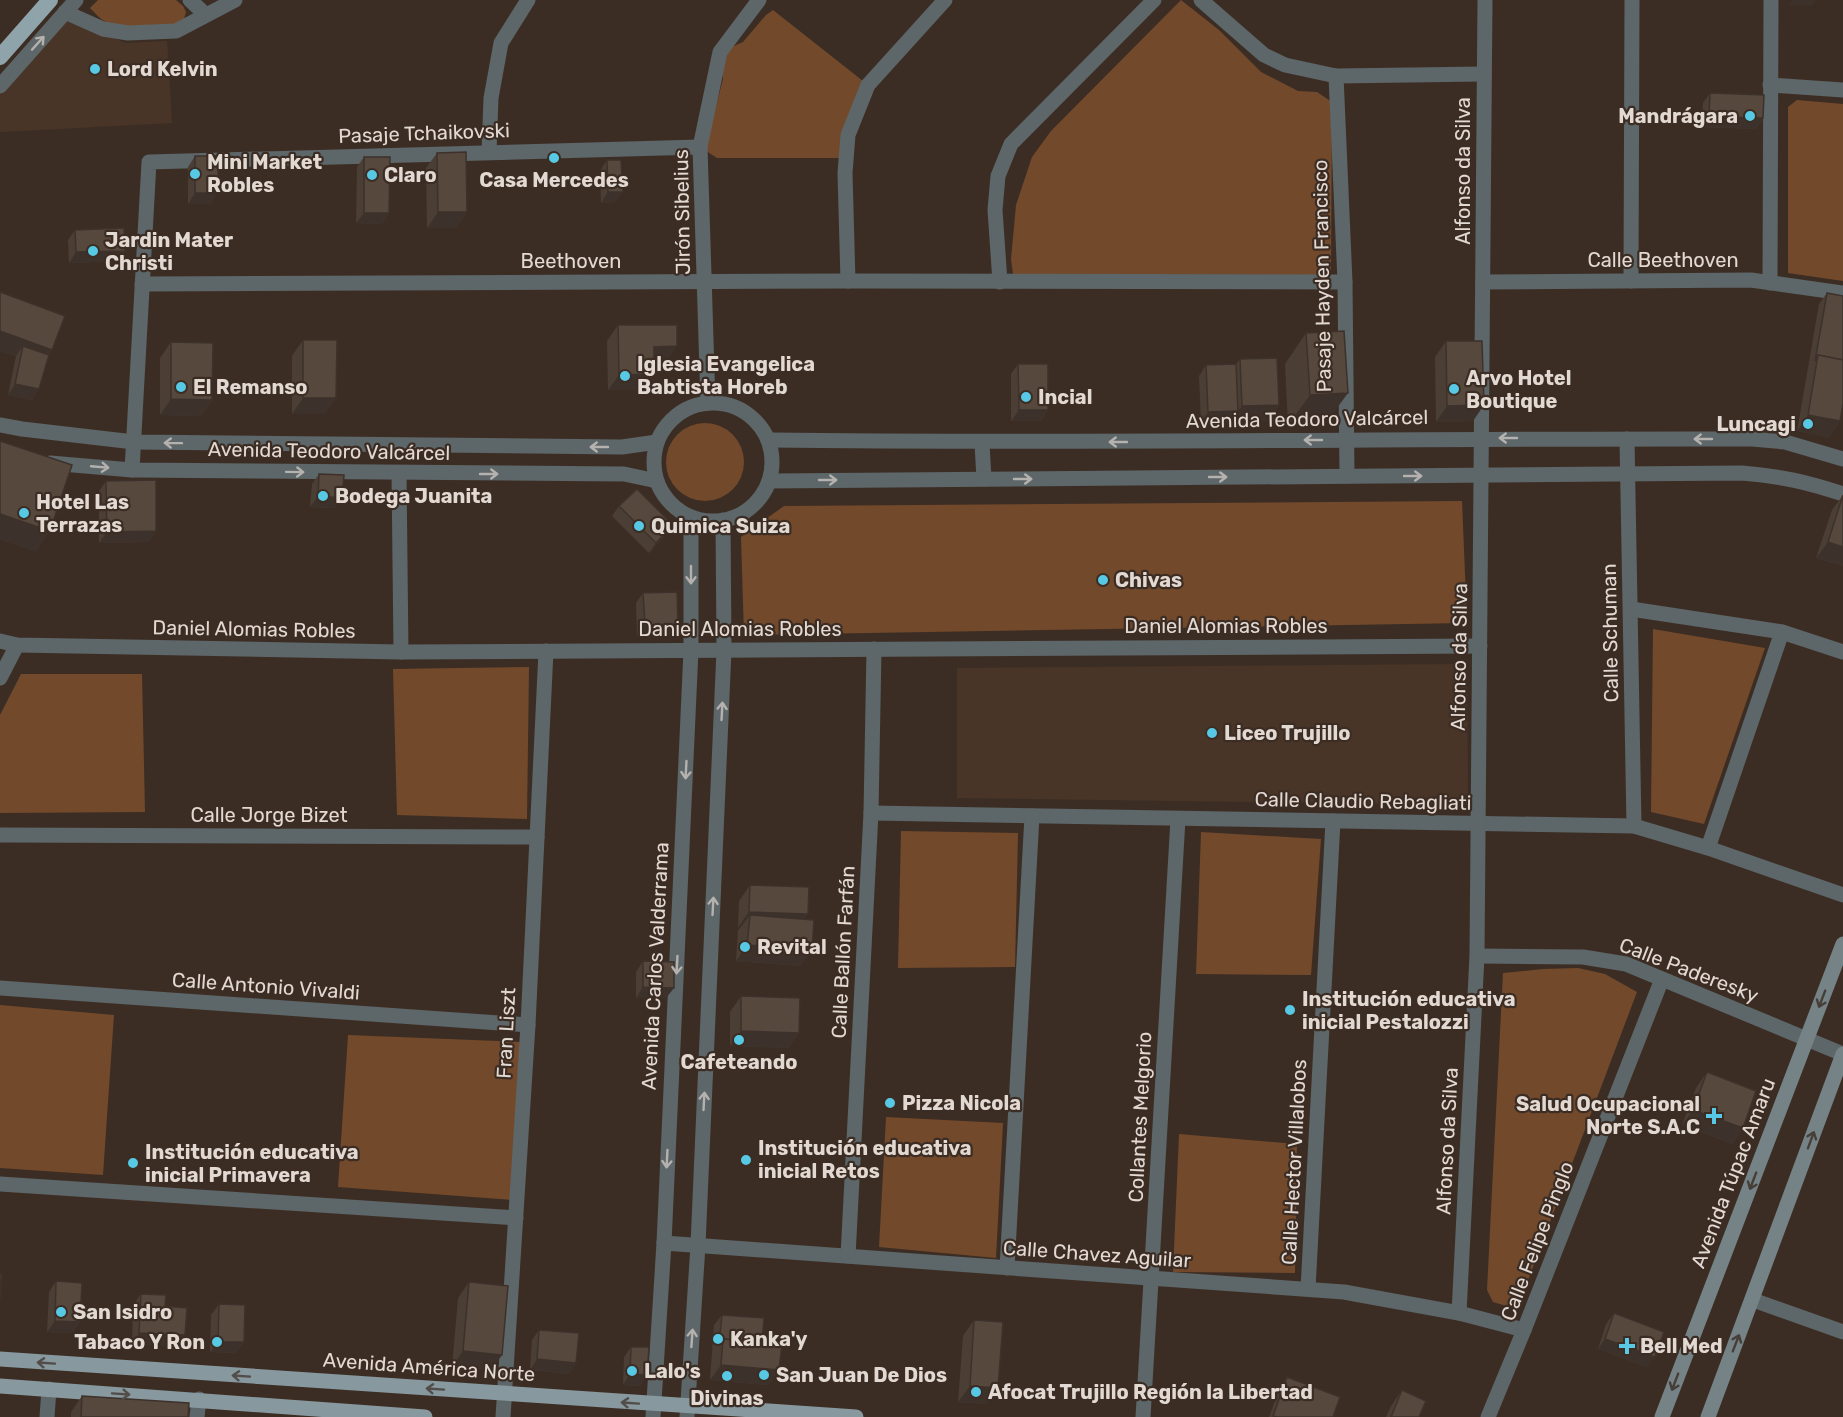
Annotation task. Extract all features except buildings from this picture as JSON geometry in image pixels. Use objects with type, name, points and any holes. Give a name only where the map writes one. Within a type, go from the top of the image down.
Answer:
[{"type":"highway","points":[[0,57],[50,0]]},
{"type":"main road","name":"Avenida Túpac Amaru","points":[[1662,1417],[1843,944]]},
{"type":"main road","points":[[1708,1417],[1843,1054]]},
{"type":"main road","name":"Avenida América Norte","points":[[0,1359],[505,1393],[653,1411],[856,1417]]},
{"type":"main road","points":[[0,1386],[425,1417]]},
{"type":"street","points":[[0,86],[76,0]]},
{"type":"street","points":[[190,0],[206,15]]},
{"type":"street","points":[[65,12],[103,29],[128,33],[176,31],[235,0]]},
{"type":"street","points":[[489,152],[491,98],[501,43],[528,0]]},
{"type":"street","name":"Jirón Sibelius","points":[[708,403],[700,147],[720,52],[759,0]]},
{"type":"street","points":[[848,281],[845,173],[848,135],[868,85],[945,0]]},
{"type":"street","points":[[1154,0],[1011,144],[998,176],[995,210],[1000,282],[1346,282]]},
{"type":"street","points":[[1201,0],[1264,56],[1285,65],[1336,75],[1484,74]]},
{"type":"street","name":"Alfonso da Silva","points":[[1459,1313],[1477,956],[1485,0]]},
{"type":"street","points":[[1631,281],[1632,0]]},
{"type":"street","points":[[1770,283],[1771,0]]},
{"type":"street","name":"Pasaje Hayden Francisco","points":[[1336,75],[1346,282],[1347,476]]},
{"type":"street","points":[[1770,86],[1843,90]]},
{"type":"street","name":"Pasaje Tchaikovski","points":[[142,285],[149,162],[700,147]]},
{"type":"street","name":"Calle Beethoven","points":[[1483,282],[1751,280],[1843,293]]},
{"type":"street","name":"Beethoven","points":[[142,285],[1000,282]]},
{"type":"street","points":[[132,470],[142,285]]},
{"type":"street","points":[[708,403],[727,404],[745,412],[759,425],[769,440],[772,459],[769,481],[761,496],[751,507],[738,515],[723,520],[706,520],[691,516],[676,508],[665,495],[657,480],[654,461],[657,442],[665,427],[677,415],[692,407],[708,403]]},
{"type":"street","name":"Avenida Teodoro Valcárcel","points":[[0,425],[134,442],[622,447],[657,442]]},
{"type":"street","name":"Avenida Teodoro Valcárcel","points":[[769,440],[982,443],[1482,438],[1752,439],[1785,442],[1843,459]]},
{"type":"street","name":"Calle Schuman","points":[[1627,438],[1634,826]]},
{"type":"street","points":[[982,443],[984,479]]},
{"type":"street","name":"Avenida Teodoro Valcárcel","points":[[40,462],[132,470],[624,474],[657,480]]},
{"type":"street","points":[[399,473],[401,652]]},
{"type":"street","points":[[769,481],[1742,473],[1779,476],[1811,483],[1843,494]]},
{"type":"street","name":"Avenida Carlos Valderrama","points":[[653,1411],[664,1243],[691,650],[691,516]]},
{"type":"street","points":[[688,1412],[698,1245],[724,650],[723,520]]},
{"type":"street","points":[[1631,609],[1782,632],[1843,652]]},
{"type":"street","points":[[1708,848],[1782,632]]},
{"type":"street","name":"Daniel Alomias Robles","points":[[0,641],[17,645],[401,652],[1480,646]]},
{"type":"street","points":[[0,678],[17,645]]},
{"type":"street","name":"Calle Ballón Farfán","points":[[848,1256],[871,813],[874,649]]},
{"type":"street","name":"Fran Liszt","points":[[503,1417],[528,1025],[546,651]]},
{"type":"street","name":"Calle Claudio Rebagliati","points":[[871,813],[1634,826],[1708,848],[1843,896]]},
{"type":"street","points":[[1006,1268],[1032,816]]},
{"type":"street","name":"Collantes Melgorio","points":[[1143,1417],[1178,819]]},
{"type":"street","name":"Calle Hector Villalobos","points":[[1308,1289],[1334,821]]},
{"type":"street","name":"Calle Jorge Bizet","points":[[0,835],[537,837]]},
{"type":"street","name":"Calle Paderesky","points":[[1477,956],[1583,957],[1626,964],[1843,1054]]},
{"type":"street","name":"Calle Felipe Pinglo","points":[[1488,1417],[1662,979]]},
{"type":"street","name":"Calle Antonio Vivaldi","points":[[0,988],[528,1025]]},
{"type":"street","points":[[0,1184],[516,1218]]},
{"type":"street","name":"Calle Chavez Aguilar","points":[[664,1243],[1344,1292],[1459,1313],[1524,1330]]},
{"type":"street","points":[[1753,1300],[1843,1332]]},
{"type":"street","points":[[47,1417],[49,1389]]},
{"type":"street","points":[[197,1417],[199,1400]]},
{"type":"shaded area","points":[[98,0],[176,0],[186,12],[183,22],[135,27],[116,25],[103,21],[90,8]]},
{"type":"shaded area","points":[[1181,0],[1219,30],[1261,72],[1298,91],[1317,92],[1332,102],[1331,275],[1013,274],[1011,259],[1016,205],[1032,157],[1051,131]]},
{"type":"shaded area","points":[[773,10],[868,85],[843,158],[717,158],[700,147],[716,106],[723,79],[720,52],[743,42]]},
{"type":"shaded area","name":"Lord Kelvin","points":[[64,18],[126,43],[167,41],[172,123],[0,132],[0,94]]},
{"type":"shaded area","points":[[1797,100],[1843,104],[1843,281],[1788,273],[1788,107]]},
{"type":"shaded area","points":[[705,423],[720,426],[737,440],[744,462],[741,477],[727,494],[705,501],[690,498],[673,484],[666,462],[669,447],[683,430]]},
{"type":"shaded area","name":"Chivas","points":[[1462,501],[1467,623],[744,635],[741,537],[784,506]]},
{"type":"shaded area","points":[[1653,629],[1765,648],[1704,824],[1651,812]]},
{"type":"shaded area","name":"Liceo Trujillo","points":[[1467,664],[1468,805],[957,798],[957,668]]},
{"type":"shaded area","points":[[529,667],[527,819],[397,815],[393,669]]},
{"type":"shaded area","points":[[21,674],[142,674],[145,812],[0,813],[0,715]]},
{"type":"shaded area","points":[[901,831],[1018,833],[1015,967],[898,968]]},
{"type":"shaded area","points":[[1201,832],[1321,839],[1311,975],[1196,974]]},
{"type":"shaded area","points":[[1578,968],[1605,974],[1637,992],[1519,1304],[1513,1308],[1493,1302],[1487,1290],[1503,973]]},
{"type":"shaded area","points":[[0,1005],[114,1015],[103,1175],[0,1168]]},
{"type":"shaded area","points":[[348,1035],[522,1042],[513,1200],[338,1187]]},
{"type":"shaded area","points":[[886,1117],[1003,1123],[996,1258],[879,1247]]},
{"type":"shaded area","points":[[1179,1134],[1297,1144],[1295,1273],[1173,1272]]},
{"type":"place","name":"Lord Kelvin","points":[[95,69]]},
{"type":"place","name":"Mandrágara","points":[[1750,116]]},
{"type":"place","name":"Casa Mercedes","points":[[554,158]]},
{"type":"place","name":"Mini Market Robles","points":[[195,174]]},
{"type":"place","name":"Claro","points":[[372,175]]},
{"type":"place","name":"Jardin Mater Christi","points":[[93,251]]},
{"type":"place","name":"Iglesia Evangelica Babtista Horeb","points":[[625,376]]},
{"type":"place","name":"El Remanso","points":[[181,387]]},
{"type":"place","name":"Arvo Hotel Boutique","points":[[1454,389]]},
{"type":"place","name":"Incial","points":[[1026,397]]},
{"type":"place","name":"Luncagi","points":[[1808,424]]},
{"type":"place","name":"Bodega Juanita","points":[[323,496]]},
{"type":"place","name":"Hotel Las Terrazas","points":[[24,513]]},
{"type":"place","name":"Quimica Suiza","points":[[639,526]]},
{"type":"place","name":"Chivas","points":[[1103,580]]},
{"type":"place","name":"Liceo Trujillo","points":[[1212,733]]},
{"type":"place","name":"Revital","points":[[745,947]]},
{"type":"place","name":"Institución educativa inicial Pestalozzi","points":[[1290,1010]]},
{"type":"place","name":"Cafeteando","points":[[739,1040]]},
{"type":"place","name":"Pizza Nicola","points":[[890,1103]]},
{"type":"place","name":"Salud Ocupacional Norte S.A.C","points":[[1714,1116]]},
{"type":"place","name":"Institución educativa inicial Retos","points":[[746,1160]]},
{"type":"place","name":"Institución educativa inicial Primavera","points":[[133,1163]]},
{"type":"place","name":"San Isidro","points":[[61,1312]]},
{"type":"place","name":"Kanka'y","points":[[718,1339]]},
{"type":"place","name":"Tabaco Y Ron","points":[[217,1342]]},
{"type":"place","name":"Bell Med","points":[[1627,1346]]},
{"type":"place","name":"Lalo's","points":[[632,1371]]},
{"type":"place","name":"San Juan De Dios","points":[[764,1375]]},
{"type":"place","name":"Divinas","points":[[727,1376]]},
{"type":"place","name":"Afocat Trujillo Región la Libertad","points":[[976,1392]]}]
